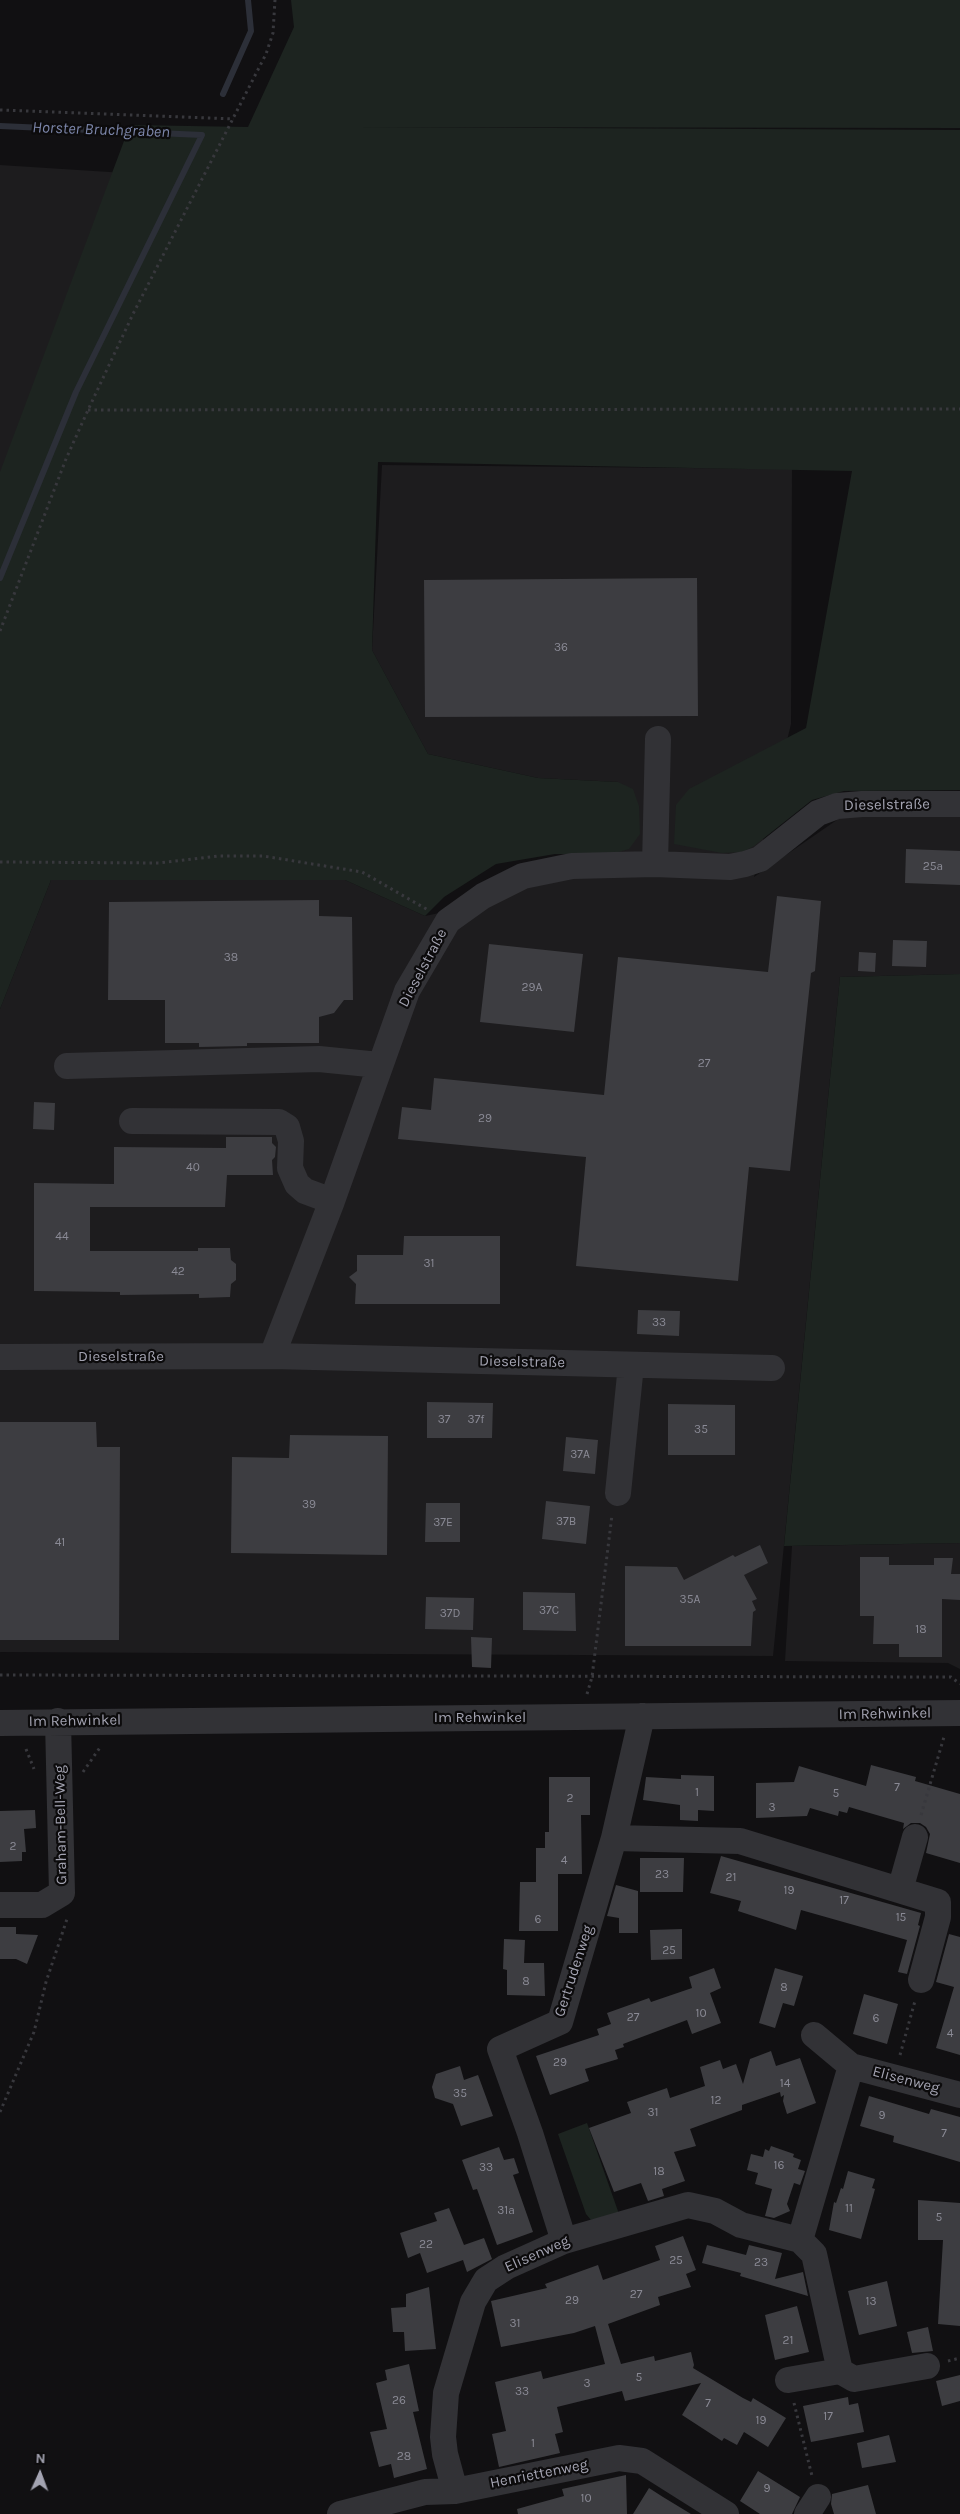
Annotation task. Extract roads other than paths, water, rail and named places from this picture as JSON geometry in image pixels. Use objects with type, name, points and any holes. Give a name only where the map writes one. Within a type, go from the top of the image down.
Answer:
[{"type":"street","points":[[655,864],[658,739]]},
{"type":"street","name":"Dieselstraße","points":[[272,1356],[332,1201],[407,991],[448,921],[482,896],[523,876],[572,866],[655,864],[730,867],[760,859],[807,820],[818,813],[837,806],[862,804],[960,804]]},
{"type":"street","points":[[67,1066],[319,1059],[379,1065]]},
{"type":"street","points":[[132,1121],[279,1122],[286,1127],[291,1141],[290,1168],[297,1184],[305,1191],[332,1201]]},
{"type":"street","name":"Dieselstraße","points":[[0,1358],[272,1356],[772,1368]]},
{"type":"street","points":[[618,1493],[631,1365]]},
{"type":"street","name":"Im Rehwinkel","points":[[0,1723],[960,1713]]},
{"type":"street","name":"Gertrudenweg","points":[[564,2241],[530,2133],[500,2049],[560,2022],[614,1838],[642,1716]]},
{"type":"street","name":"Graham-Bell-Weg","points":[[0,1905],[42,1904],[62,1893],[58,1722]]},
{"type":"street","points":[[900,1890],[915,1837]]},
{"type":"street","points":[[614,1838],[740,1841],[938,1902],[938,1917],[921,1980]]},
{"type":"street","name":"Elisenweg","points":[[814,2035],[851,2066],[960,2095]]},
{"type":"street","name":"Elisenweg","points":[[455,2491],[445,2454],[443,2415],[446,2392],[473,2302],[486,2280],[506,2267],[564,2241],[688,2205],[715,2211],[741,2225],[800,2240],[851,2066]]},
{"type":"street","points":[[800,2240],[814,2254],[840,2371]]},
{"type":"street","points":[[788,2380],[840,2371],[854,2379],[927,2366]]},
{"type":"street","name":"Henriettenweg","points":[[340,2514],[426,2492],[455,2491],[619,2458],[642,2461],[726,2514]]},
{"type":"waterway","points":[[223,94],[251,31],[248,0]]},
{"type":"waterway","name":"Horster Bruchgraben","points":[[0,126],[202,135],[76,392],[0,578]]}]
